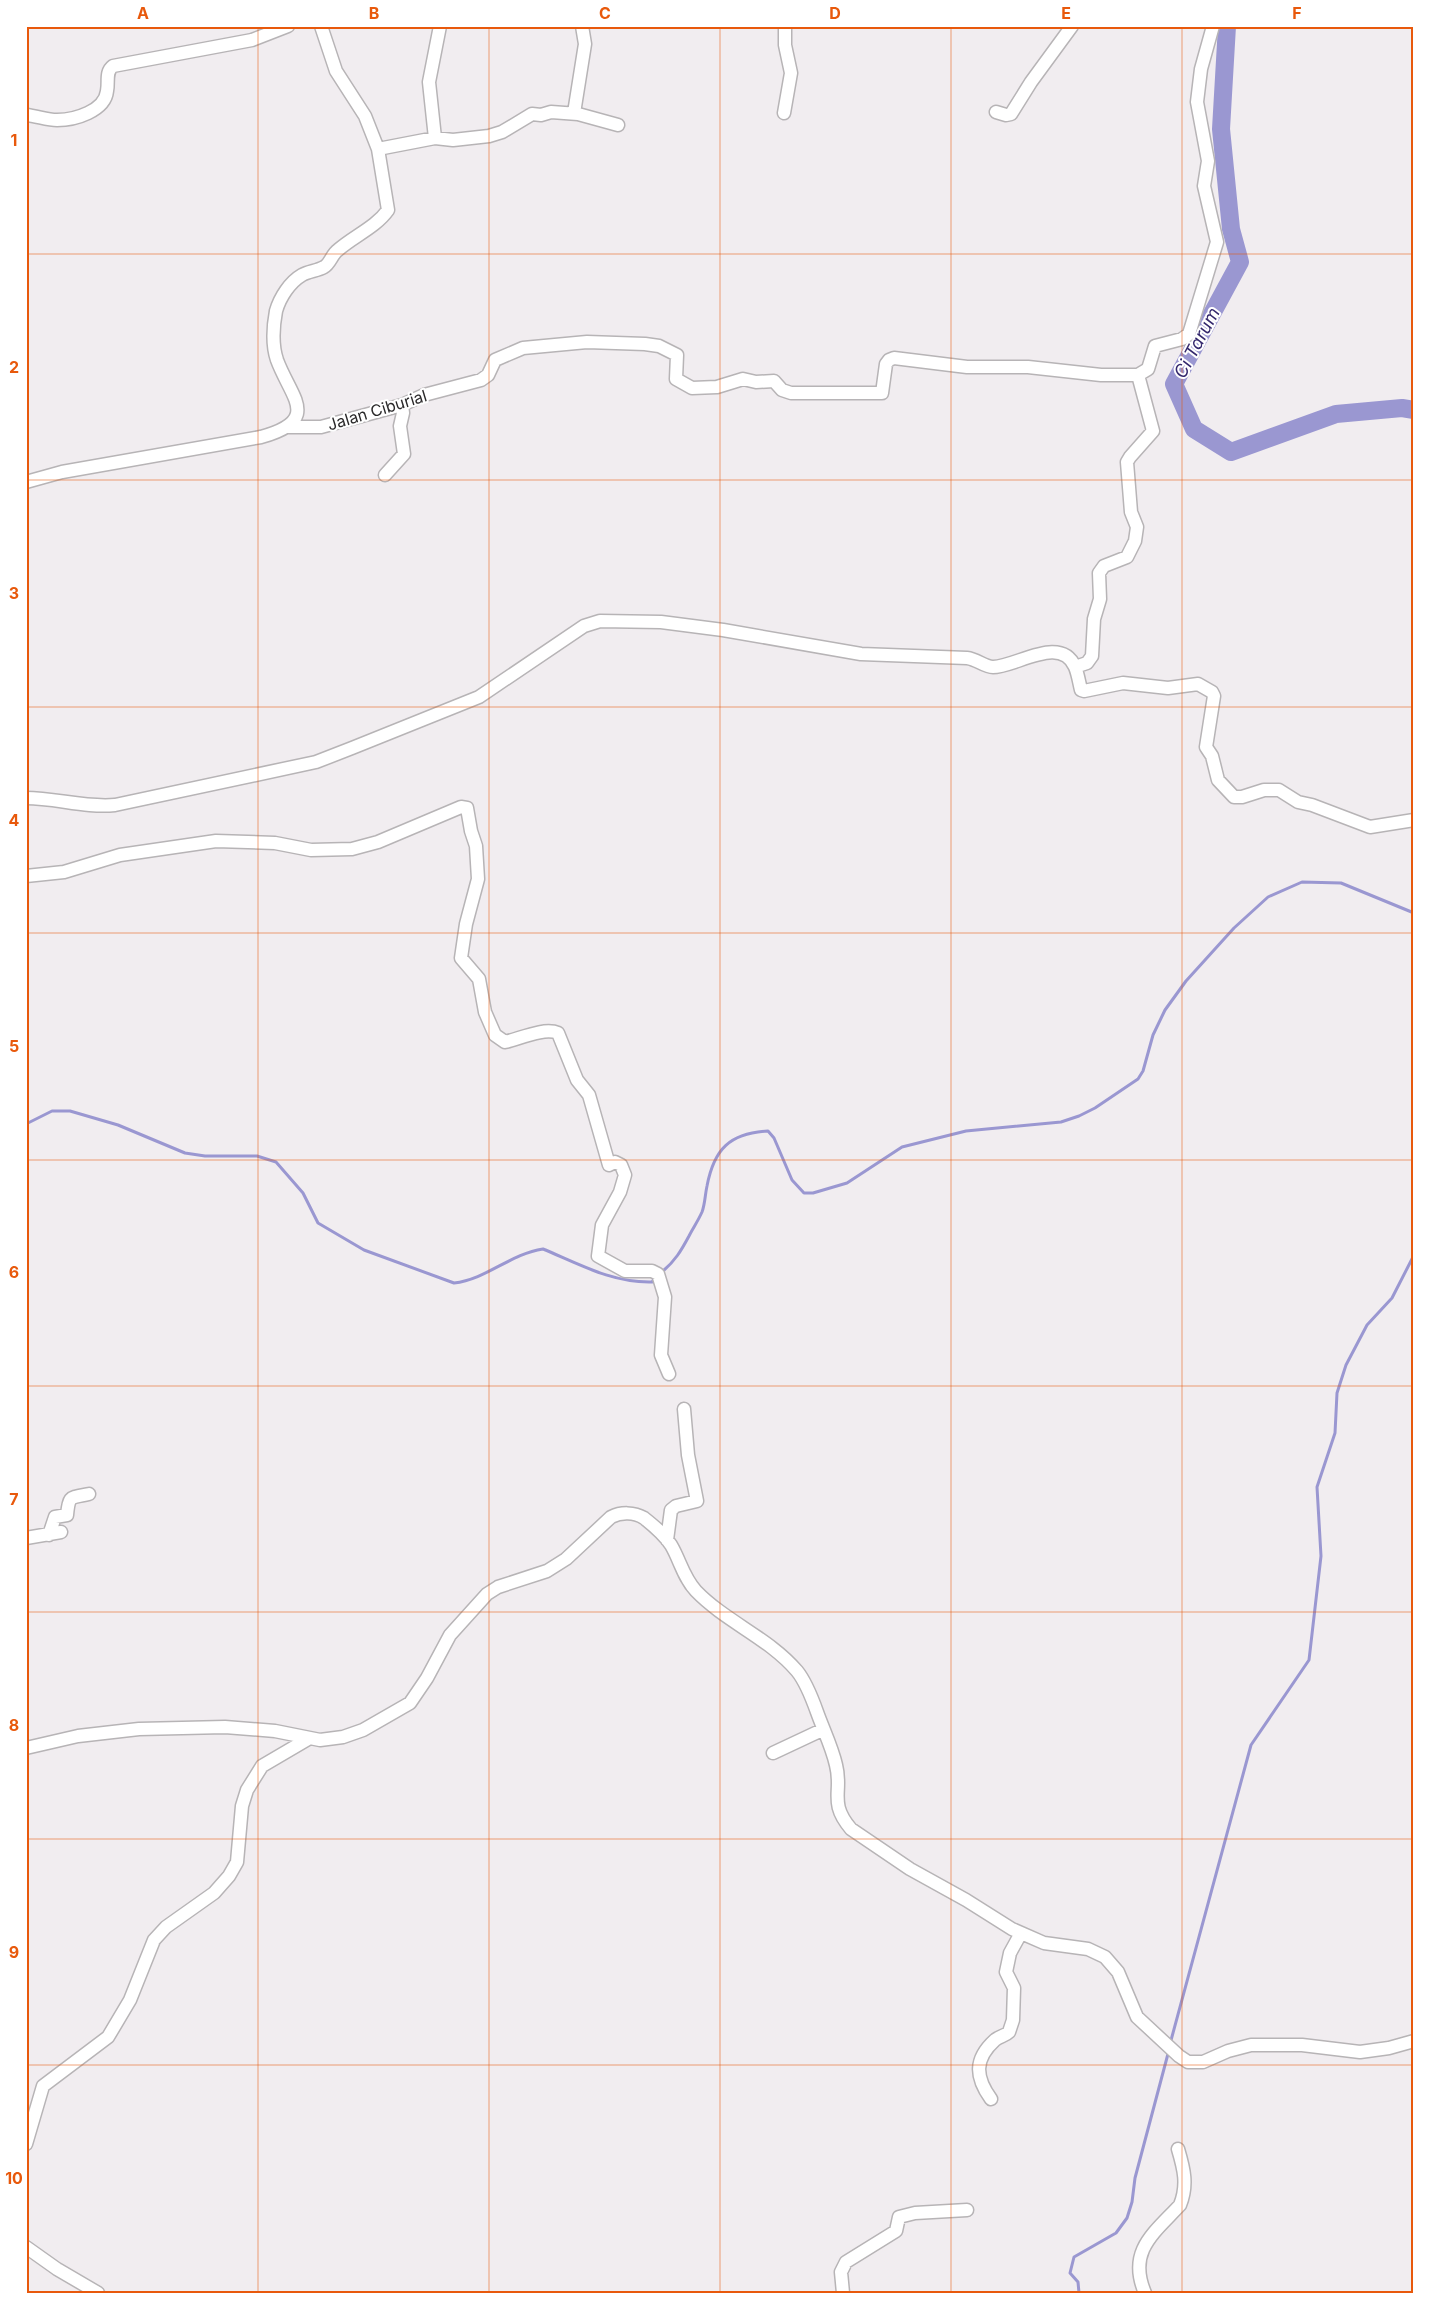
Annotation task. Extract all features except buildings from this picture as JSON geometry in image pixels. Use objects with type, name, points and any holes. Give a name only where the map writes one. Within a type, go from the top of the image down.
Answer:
[{"type":"street","points":[[26,116],[63,120],[85,114],[99,107],[105,100],[108,74],[113,66],[252,40],[288,26]]},
{"type":"street","points":[[26,482],[79,468],[261,437],[288,427],[296,415],[298,406],[275,352],[274,328],[279,302],[296,280],[303,275],[325,267],[336,250],[382,219],[388,210],[378,149],[365,116],[336,71],[321,26]]},
{"type":"street","points":[[435,138],[429,82],[440,26]]},
{"type":"street","points":[[574,113],[585,44],[582,26]]},
{"type":"street","points":[[784,112],[791,73],[786,54],[785,26]]},
{"type":"street","points":[[996,112],[1006,115],[1011,114],[1036,74],[1072,26]]},
{"type":"street","points":[[1075,667],[1087,663],[1092,656],[1094,619],[1100,599],[1099,573],[1104,566],[1127,557],[1137,531],[1137,524],[1132,512],[1127,462],[1153,431],[1138,375],[1148,369],[1155,346],[1182,339],[1189,334],[1217,246],[1216,230],[1204,186],[1208,161],[1197,102],[1201,69],[1213,26]]},
{"type":"street","points":[[378,149],[435,138],[453,140],[489,136],[502,132],[532,114],[541,115],[550,112],[574,113],[618,125]]},
{"type":"street","name":"Jalan Ciburial","points":[[288,427],[321,427],[402,405],[424,395],[466,385],[485,378],[496,360],[520,349],[601,341],[652,345],[675,353],[678,358],[676,379],[692,388],[717,387],[743,379],[756,382],[774,381],[782,390],[791,394],[881,394],[884,392],[886,364],[894,358],[968,367],[1028,367],[1101,375],[1138,375]]},
{"type":"street","points":[[385,475],[404,454],[400,426],[403,413],[402,405]]},
{"type":"street","points":[[26,798],[52,799],[97,806],[115,805],[316,762],[479,697],[501,684],[572,632],[590,623],[600,621],[683,625],[861,654],[976,659],[991,667],[1010,664],[1034,655],[1060,652],[1069,658],[1075,667],[1081,690],[1084,692],[1122,683],[1168,688],[1198,684],[1212,692],[1214,703],[1206,747],[1212,756],[1218,780],[1234,797],[1242,797],[1264,790],[1279,790],[1298,802],[1373,828],[1414,820]]},
{"type":"street","points":[[26,876],[64,872],[120,855],[216,841],[258,841],[311,850],[352,849],[378,842],[461,807],[467,808],[470,832],[476,846],[478,878],[466,924],[461,958],[479,978],[485,1012],[498,1039],[505,1042],[537,1034],[558,1033],[577,1080],[588,1092],[609,1165],[615,1162],[620,1165],[625,1175],[620,1192],[602,1225],[598,1256],[625,1271],[652,1271],[658,1274],[665,1296],[661,1350],[664,1364],[670,1374]]},
{"type":"street","points":[[667,1540],[671,1510],[676,1506],[698,1501],[688,1455],[684,1409]]},
{"type":"street","points":[[26,1538],[55,1533],[55,1517],[66,1515],[69,1499],[89,1494]]},
{"type":"street","points":[[26,1748],[78,1736],[176,1727],[265,1730],[308,1739],[327,1740],[356,1732],[410,1703],[427,1678],[450,1635],[480,1600],[495,1589],[537,1576],[558,1565],[588,1540],[605,1522],[616,1515],[626,1513],[640,1516],[667,1540],[685,1576],[695,1590],[768,1644],[797,1671],[813,1702],[837,1766],[837,1803],[845,1822],[851,1829],[910,1869],[1021,1933],[1044,1943],[1088,1949],[1105,1957],[1118,1972],[1137,2017],[1184,2060],[1200,2063],[1228,2051],[1250,2045],[1302,2045],[1360,2052],[1389,2048],[1414,2041]]},
{"type":"street","points":[[774,1753],[822,1730]]},
{"type":"street","points":[[26,2144],[43,2086],[108,2037],[130,2000],[154,1940],[166,1927],[214,1893],[237,1862],[242,1806],[247,1790],[262,1766],[308,1739]]},
{"type":"street","points":[[991,2099],[981,2084],[979,2072],[982,2054],[998,2038],[1009,2032],[1013,2020],[1014,1988],[1006,1972],[1010,1953],[1021,1933]]},
{"type":"street","points":[[1145,2293],[1139,2272],[1140,2252],[1149,2239],[1180,2205],[1182,2199],[1185,2174],[1178,2149]]},
{"type":"street","points":[[843,2293],[840,2272],[846,2262],[896,2231],[899,2217],[914,2213],[967,2210]]},
{"type":"street","points":[[26,2247],[57,2269],[98,2293]]},
{"type":"waterway","name":"Ci Tarum","points":[[1227,26],[1221,129],[1231,229],[1240,262],[1174,384],[1194,429],[1231,452],[1336,414],[1402,408],[1414,410]]},
{"type":"waterway","points":[[662,1272],[677,1256],[699,1218],[703,1209],[710,1173],[719,1153],[726,1145],[743,1135],[768,1131],[774,1138],[792,1180],[804,1193],[813,1193],[847,1183],[902,1147],[966,1131],[1061,1122],[1095,1108],[1138,1079],[1143,1071],[1153,1035],[1165,1010],[1186,981],[1234,928],[1268,897],[1302,882],[1341,883],[1414,913]]},
{"type":"waterway","points":[[26,1124],[52,1111],[70,1111],[118,1125],[185,1153],[205,1156],[257,1156],[276,1162],[303,1193],[318,1223],[364,1250],[454,1283],[477,1277],[520,1256],[543,1249],[609,1276],[652,1282],[655,1278]]},
{"type":"waterway","points":[[1170,2044],[1251,1745],[1309,1660],[1321,1556],[1317,1487],[1335,1433],[1337,1393],[1346,1365],[1367,1325],[1392,1298],[1414,1255]]},
{"type":"waterway","points":[[1079,2293],[1078,2282],[1070,2273],[1074,2257],[1116,2233],[1127,2218],[1132,2202],[1135,2178],[1169,2050]]}]
